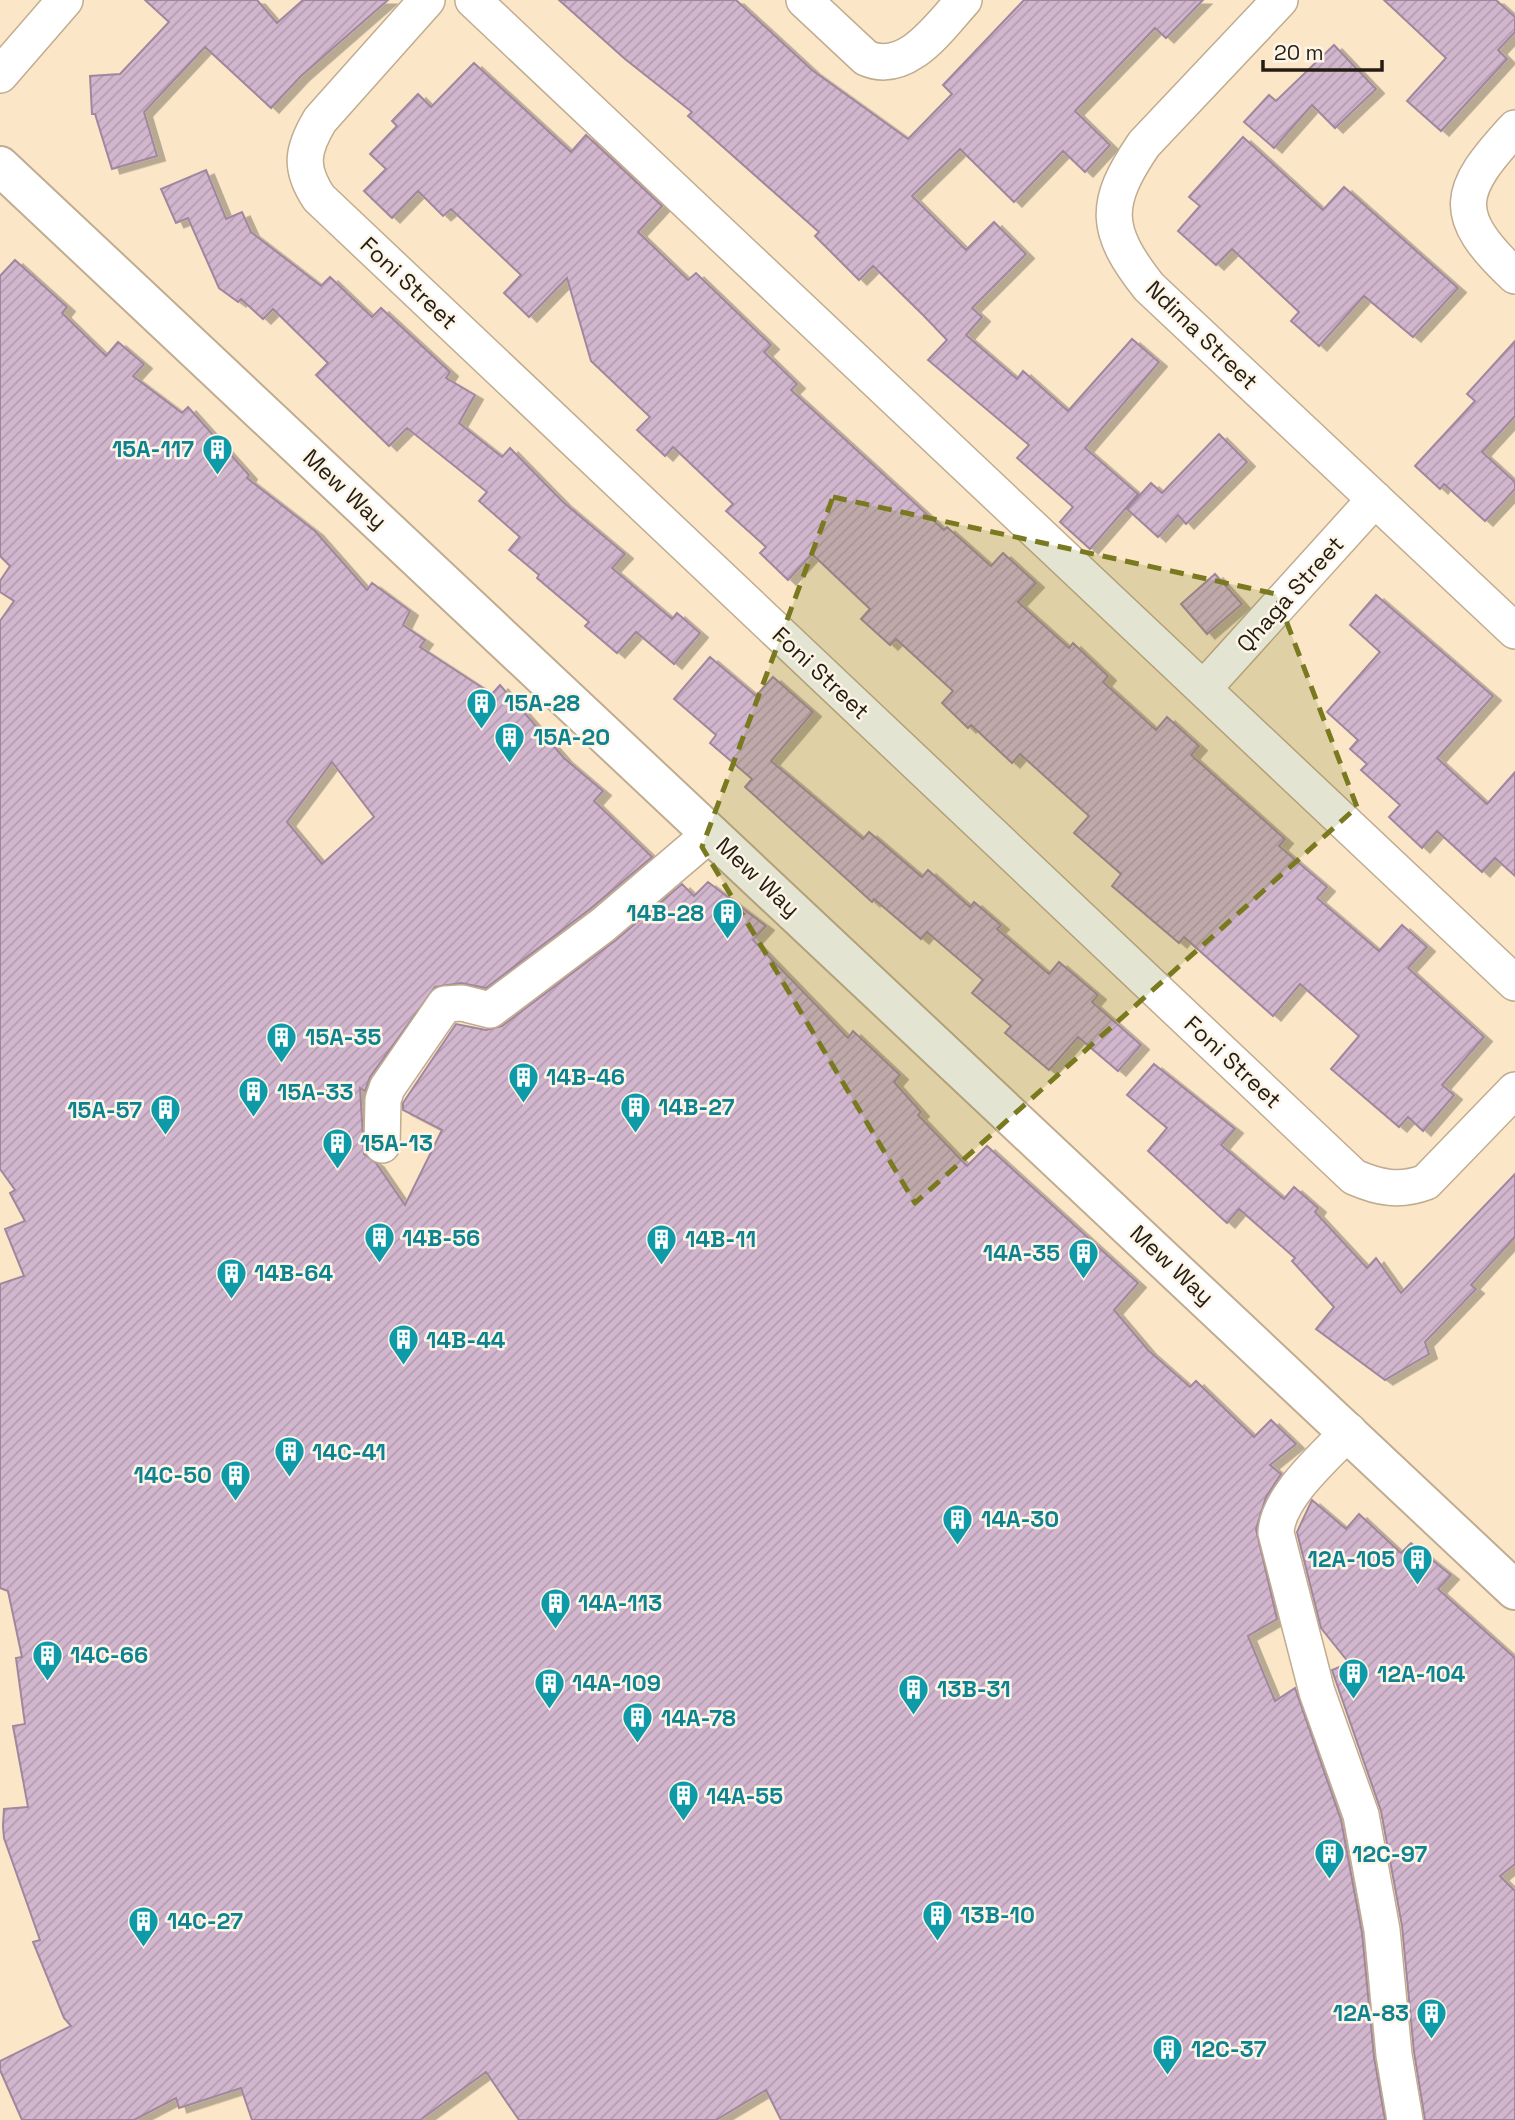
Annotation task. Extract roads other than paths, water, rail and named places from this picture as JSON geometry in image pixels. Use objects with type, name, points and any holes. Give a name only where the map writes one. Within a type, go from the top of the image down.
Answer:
[{"type":"main road","name":"Mew Way","points":[[0,166],[1349,1431],[1515,1590]]},
{"type":"street","points":[[0,75],[65,0]]},
{"type":"street","name":"Foni Street","points":[[427,0],[320,120],[310,136],[304,150],[305,167],[310,185],[319,198],[1354,1177],[1391,1189],[1412,1188],[1426,1182],[1515,1090]]},
{"type":"street","points":[[473,0],[1515,983]]},
{"type":"street","points":[[804,0],[866,58],[876,63],[910,54],[923,44],[964,0]]},
{"type":"street","name":"Ndima Street","points":[[1280,0],[1144,144],[1115,196],[1116,232],[1121,250],[1149,287],[1515,631]]},
{"type":"street","points":[[1515,128],[1482,164],[1468,202],[1479,240],[1515,276]]},
{"type":"street","name":"Qhaga Street","points":[[1204,688],[1376,499]]},
{"type":"street","points":[[382,1145],[383,1100],[387,1088],[445,1004],[450,1001],[490,1010],[603,925],[711,833]]},
{"type":"street","points":[[1349,1431],[1288,1499],[1279,1513],[1276,1532],[1317,1692],[1363,1826],[1382,1930],[1394,2055],[1405,2120]]},
{"type":"place","name":"15A-117","points":[[217,476]]},
{"type":"place","name":"15A-28","points":[[481,730]]},
{"type":"place","name":"15A-20","points":[[510,764]]},
{"type":"place","name":"14B-28","points":[[727,940]]},
{"type":"place","name":"15A-35","points":[[282,1064]]},
{"type":"place","name":"14B-46","points":[[523,1104]]},
{"type":"place","name":"15A-33","points":[[254,1119]]},
{"type":"place","name":"14B-27","points":[[635,1134]]},
{"type":"place","name":"15A-57","points":[[165,1137]]},
{"type":"place","name":"15A-13","points":[[337,1170]]},
{"type":"place","name":"14B-56","points":[[379,1265]]},
{"type":"place","name":"14B-11","points":[[662,1266]]},
{"type":"place","name":"14A-35","points":[[1083,1280]]},
{"type":"place","name":"14B-64","points":[[231,1300]]},
{"type":"place","name":"14B-44","points":[[403,1367]]},
{"type":"place","name":"14C-41","points":[[289,1479]]},
{"type":"place","name":"14C-50","points":[[235,1502]]},
{"type":"place","name":"14A-30","points":[[958,1546]]},
{"type":"place","name":"12A-105","points":[[1418,1586]]},
{"type":"place","name":"14A-113","points":[[555,1630]]},
{"type":"place","name":"14C-66","points":[[47,1682]]},
{"type":"place","name":"12A-104","points":[[1354,1701]]},
{"type":"place","name":"14A-109","points":[[549,1710]]},
{"type":"place","name":"13B-31","points":[[914,1716]]},
{"type":"place","name":"14A-78","points":[[638,1745]]},
{"type":"place","name":"14A-55","points":[[683,1823]]},
{"type":"place","name":"12C-97","points":[[1329,1881]]},
{"type":"place","name":"13B-10","points":[[937,1942]]},
{"type":"place","name":"14C-27","points":[[144,1948]]},
{"type":"place","name":"12A-83","points":[[1432,2040]]},
{"type":"place","name":"12C-37","points":[[1168,2076]]}]
